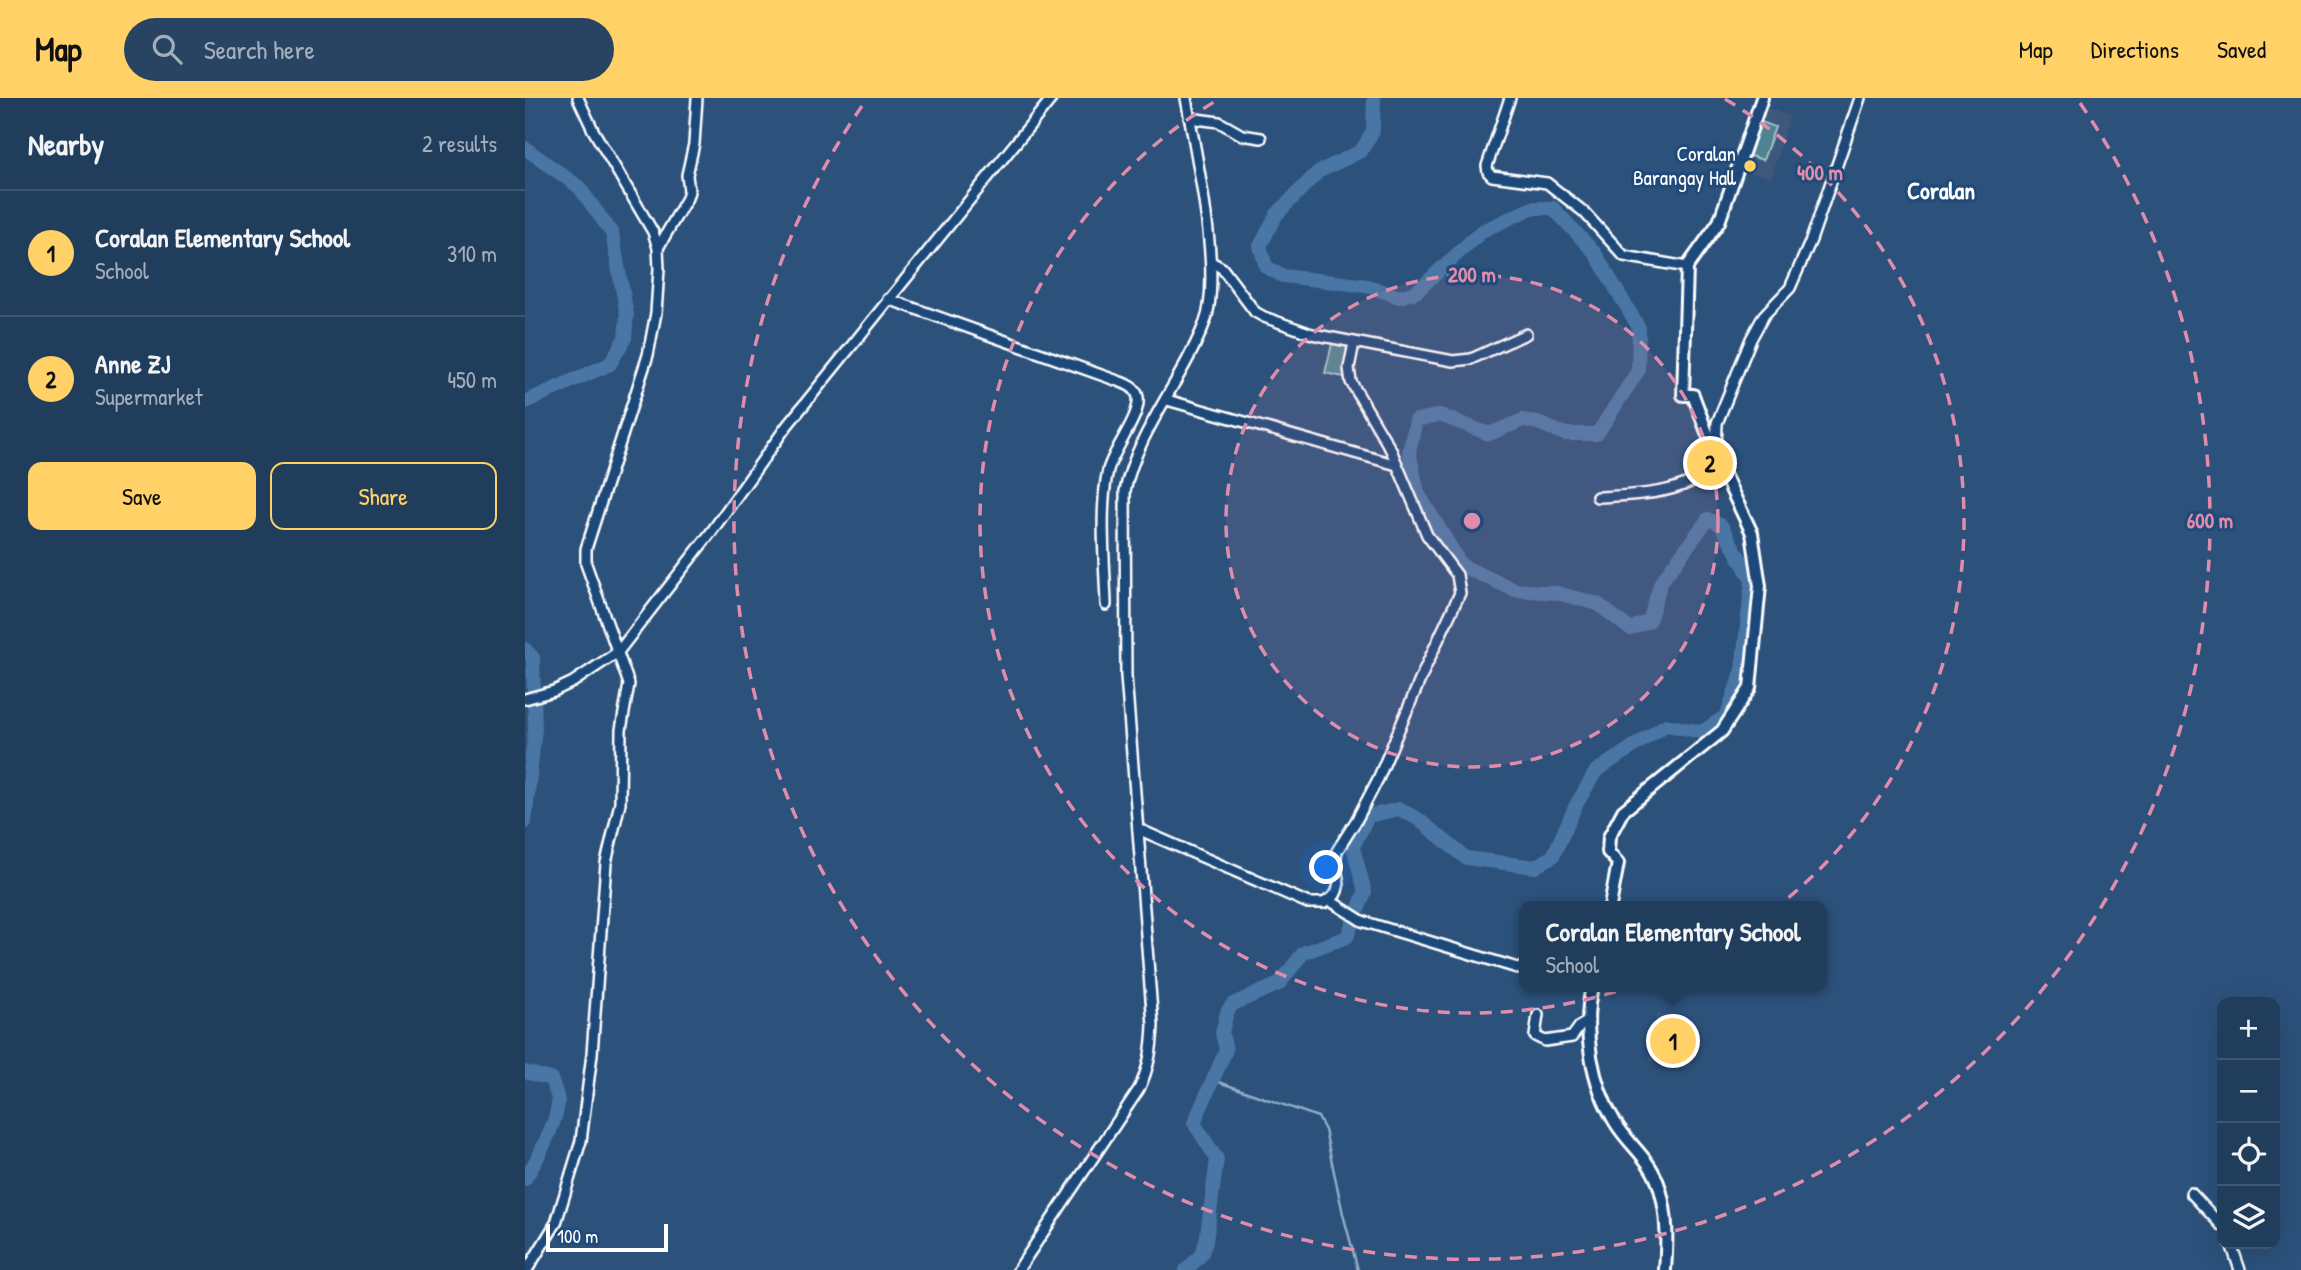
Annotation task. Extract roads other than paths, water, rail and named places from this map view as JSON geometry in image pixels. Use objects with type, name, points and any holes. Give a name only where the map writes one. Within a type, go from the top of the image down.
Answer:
[{"type":"street","points":[[527,1270],[556,1223],[575,1164],[583,1128],[593,1054],[605,863],[619,815],[621,730],[629,692],[628,677],[600,607],[585,555],[652,339],[659,291],[658,248],[653,232],[593,130],[578,98]]},
{"type":"street","points":[[658,248],[689,191],[687,175],[694,144],[697,98]]},
{"type":"street","points":[[525,699],[554,691],[573,682],[618,652],[712,531],[786,427],[1052,98]]},
{"type":"street","points":[[1018,1270],[1139,1089],[1150,1062],[1153,1026],[1126,676],[1124,501],[1128,476],[1206,320],[1209,307],[1211,262],[1186,98]]},
{"type":"street","points":[[1510,98],[1487,166],[1492,176],[1547,183],[1584,212],[1624,256],[1687,267]]},
{"type":"street","points":[[1611,901],[1618,863],[1608,852],[1609,837],[1623,810],[1722,731],[1750,688],[1760,586],[1752,533],[1716,459],[1693,395],[1683,395],[1687,267],[1719,222],[1762,98]]},
{"type":"street","points":[[1597,497],[1623,496],[1685,486],[1701,478],[1716,459],[1717,423],[1746,351],[1764,316],[1790,288],[1811,240],[1860,98]]},
{"type":"street","points":[[1189,118],[1219,122],[1242,135],[1261,138]]},
{"type":"street","points":[[1211,262],[1222,268],[1259,315],[1313,334],[1432,359],[1462,361],[1526,334]]},
{"type":"street","points":[[888,299],[1132,387],[1138,398],[1131,426],[1123,435],[1112,457],[1105,483],[1106,604]]},
{"type":"street","points":[[1137,829],[1308,903],[1318,904],[1335,895],[1339,883],[1335,863],[1337,851],[1378,779],[1460,593],[1457,575],[1422,527],[1397,465],[1374,419],[1351,382],[1349,368],[1354,343]]},
{"type":"street","points":[[1167,400],[1397,465]]},
{"type":"street","points":[[1131,426],[1147,435]]},
{"type":"street","points":[[1329,900],[1367,922],[1519,969]]},
{"type":"street","points":[[1589,992],[1593,1071],[1597,1084],[1615,1122],[1648,1163],[1660,1188],[1666,1226],[1665,1270]]},
{"type":"street","points":[[1538,1015],[1535,1036],[1545,1041],[1572,1037],[1580,1026],[1590,1021]]},
{"type":"street","points":[[2192,1193],[2217,1220]]},
{"type":"street","points":[[2233,1249],[2240,1270]]},
{"type":"waterway","points":[[1186,1270],[1201,1255],[1206,1242],[1217,1159],[1194,1123],[1226,1050],[1222,1033],[1227,1012],[1233,1004],[1279,984],[1303,953],[1347,937],[1365,892],[1353,847],[1368,816],[1399,809],[1418,819],[1466,858],[1535,867],[1553,856],[1576,805],[1596,771],[1666,725],[1702,732],[1727,715],[1742,670],[1752,580],[1721,525],[1708,519],[1661,582],[1649,621],[1630,629],[1598,604],[1557,593],[1515,590],[1462,566],[1418,493],[1409,452],[1416,420],[1440,415],[1489,434],[1523,420],[1565,434],[1597,434],[1638,371],[1639,328],[1595,253],[1553,208],[1532,208],[1482,231],[1416,292],[1399,297],[1368,286],[1283,276],[1266,267],[1260,246],[1277,214],[1318,172],[1361,151],[1373,131],[1374,98]]},
{"type":"waterway","points":[[525,148],[579,187],[612,233],[627,315],[625,338],[610,364],[525,402]]},
{"type":"waterway","points":[[525,649],[533,658],[535,729],[525,822]]},
{"type":"waterway","points":[[525,1072],[551,1079],[558,1101],[550,1130],[525,1179]]},
{"type":"waterway","points":[[1213,1080],[1318,1117],[1325,1130],[1358,1270]]},
{"type":"place","name":"Coralan Barangay Hall","points":[[1750,166]]},
{"type":"place","name":"Anne ZJ","points":[[1710,463]]},
{"type":"place","name":"Coralan Elementary School","points":[[1673,1041]]},
{"type":"district","name":"Coralan","points":[[1941,191]]}]
